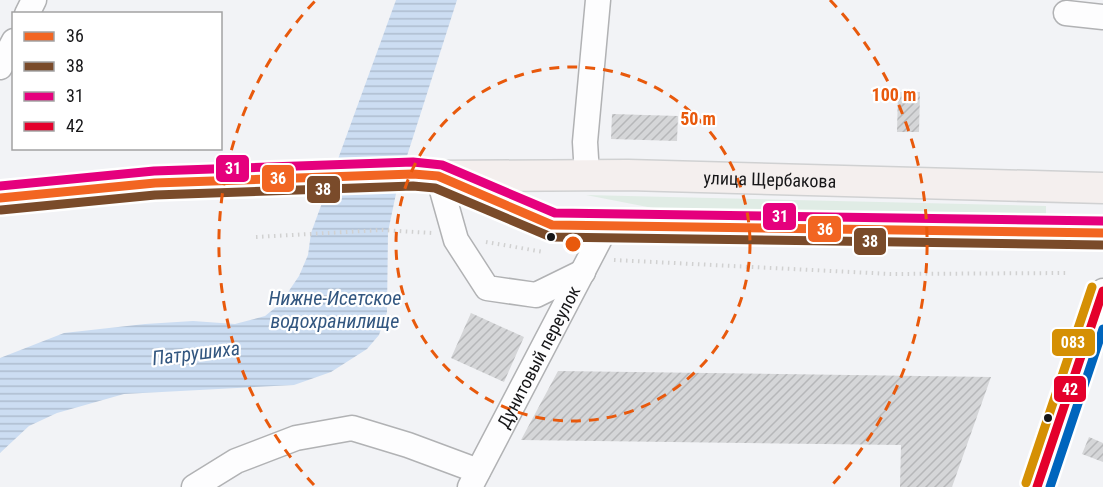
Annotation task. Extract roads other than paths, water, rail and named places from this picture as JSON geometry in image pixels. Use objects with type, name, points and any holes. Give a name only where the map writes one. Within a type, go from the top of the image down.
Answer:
[{"type":"main road","name":"улица Щербакова","points":[[425,175],[552,225],[1103,233]]},
{"type":"main road","name":"улица Щербакова","points":[[0,198],[85,186],[232,176],[587,175],[1103,188]]},
{"type":"street","points":[[587,175],[585,142],[598,0]]},
{"type":"street","points":[[1066,13],[1103,17]]},
{"type":"street","points":[[0,67],[12,44]]},
{"type":"street","points":[[425,175],[456,235],[456,240],[488,288],[536,295],[586,265]]},
{"type":"street","name":"Дунитовый переулок","points":[[474,479],[606,227]]},
{"type":"street","points":[[1037,487],[1103,291]]},
{"type":"street","points":[[194,487],[236,461],[296,438],[352,429],[408,445],[474,479]]},
{"type":"water","name":"Нижне-Исетское водохранилище","points":[[396,0],[457,0],[398,184],[388,232],[387,312],[379,335],[367,349],[331,372],[294,385],[124,394],[57,413],[29,426],[0,453],[0,358],[64,333],[193,321],[235,324],[265,316],[280,304],[299,276],[308,255],[311,233]]},
{"type":"water label","name":"Патрушиха","points":[[196,353]]}]
